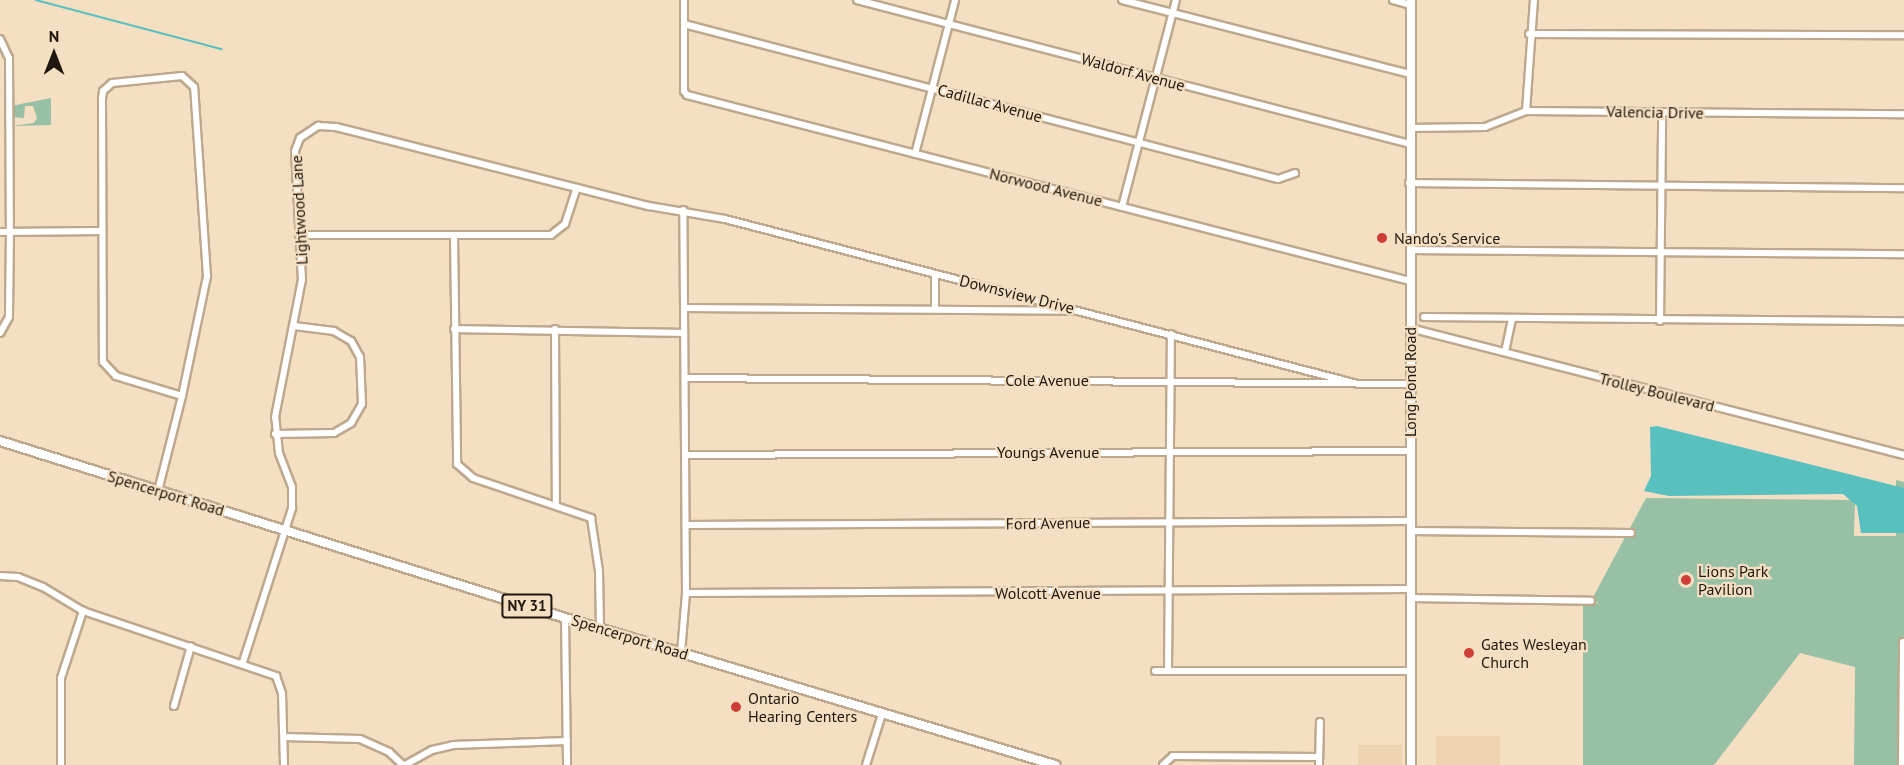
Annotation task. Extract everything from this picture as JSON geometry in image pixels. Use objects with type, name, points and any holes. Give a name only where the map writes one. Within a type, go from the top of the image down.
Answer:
[{"type":"main road","name":"Long Pond Road","points":[[1411,2],[1409,183],[1411,765]]},
{"type":"main road","name":"Spencerport Road","points":[[0,441],[565,618],[1055,765]]},
{"type":"street","points":[[684,0],[684,24]]},
{"type":"street","name":"Waldorf Avenue","points":[[857,0],[1410,144]]},
{"type":"street","points":[[915,154],[955,0]]},
{"type":"street","points":[[1122,0],[1410,74]]},
{"type":"street","points":[[1122,207],[1176,0]]},
{"type":"street","points":[[1393,0],[1411,2]]},
{"type":"street","points":[[1526,111],[1529,34],[1534,0]]},
{"type":"street","name":"Cadillac Avenue","points":[[684,24],[1278,179],[1295,173]]},
{"type":"street","name":"Norwood Avenue","points":[[684,24],[684,91],[915,154],[1410,281]]},
{"type":"street","points":[[1529,34],[1904,35]]},
{"type":"street","points":[[0,39],[8,50],[10,232],[9,317],[0,333]]},
{"type":"street","points":[[158,491],[182,396],[207,276],[194,87],[188,78],[112,83],[103,91],[102,231],[105,368],[116,376],[182,396]]},
{"type":"street","points":[[0,108],[9,107]]},
{"type":"street","name":"Valencia Drive","points":[[1410,128],[1485,127],[1526,111],[1904,114]]},
{"type":"street","points":[[1660,321],[1662,113]]},
{"type":"street","name":"Lightwood Lane","points":[[243,662],[286,530],[293,497],[276,434],[275,417],[302,280],[295,151],[305,132],[318,126],[336,127],[649,206],[683,210]]},
{"type":"street","points":[[1409,183],[1904,188]]},
{"type":"street","points":[[301,234],[551,235],[565,224],[576,188]]},
{"type":"street","points":[[681,653],[686,593],[683,210]]},
{"type":"street","name":"Downsview Drive","points":[[683,210],[1082,311],[1350,382]]},
{"type":"street","points":[[0,232],[102,231]]},
{"type":"street","points":[[454,236],[457,464],[473,478],[586,514],[593,525],[600,571],[600,628]]},
{"type":"street","points":[[1410,250],[1904,254]]},
{"type":"street","points":[[935,274],[935,309]]},
{"type":"street","points":[[684,308],[1082,311]]},
{"type":"street","points":[[1425,317],[1512,320],[1904,321]]},
{"type":"street","points":[[1505,352],[1512,320]]},
{"type":"street","points":[[276,434],[334,433],[351,423],[362,404],[360,357],[351,341],[334,331],[294,326]]},
{"type":"street","name":"Trolley Boulevard","points":[[1410,328],[1904,455]]},
{"type":"street","points":[[454,329],[683,333]]},
{"type":"street","points":[[555,329],[556,504]]},
{"type":"street","points":[[1168,671],[1171,334]]},
{"type":"street","name":"Cole Avenue","points":[[685,378],[1170,379],[1410,384]]},
{"type":"street","name":"Youngs Avenue","points":[[686,454],[1410,451]]},
{"type":"street","name":"Ford Avenue","points":[[686,525],[1410,521]]},
{"type":"street","points":[[1410,531],[1631,533]]},
{"type":"street","points":[[0,576],[18,577],[43,586],[83,611],[243,662],[276,676],[281,684],[284,765]]},
{"type":"street","name":"Wolcott Avenue","points":[[686,593],[1410,593],[1591,601]]},
{"type":"street","points":[[61,765],[61,678],[83,611]]},
{"type":"street","points":[[565,618],[567,765]]},
{"type":"street","points":[[1902,765],[1903,642]]},
{"type":"street","points":[[174,706],[191,646]]},
{"type":"street","points":[[1155,671],[1411,671]]},
{"type":"street","points":[[866,765],[882,714]]},
{"type":"street","points":[[1318,765],[1320,722]]},
{"type":"street","points":[[284,737],[360,739],[389,752],[404,765],[432,750],[453,745],[567,741]]},
{"type":"street","points":[[1163,765],[1173,756],[1318,757]]},
{"type":"shaded area","points":[[1436,736],[1500,736],[1500,765],[1436,765]]},
{"type":"shaded area","points":[[1358,745],[1402,745],[1402,765],[1358,765]]},
{"type":"green space","points":[[51,98],[51,125],[11,126],[34,123],[37,118],[33,106],[25,106],[24,118],[12,117],[11,106]]},
{"type":"green space","points":[[1896,480],[1904,482],[1904,765],[1854,765],[1855,667],[1800,653],[1714,765],[1583,765],[1583,605],[1599,603],[1591,601],[1646,498],[1855,500],[1854,536],[1896,536]]},
{"type":"water","points":[[1657,426],[1904,488],[1904,533],[1861,533],[1857,506],[1843,494],[1669,496],[1644,491],[1651,476],[1650,427]]},
{"type":"waterway","points":[[36,0],[222,49]]},
{"type":"place","name":"Nando's Service","points":[[1382,238]]},
{"type":"place","name":"Lions Park Pavilion","points":[[1686,580]]},
{"type":"place","name":"Gates Wesleyan Church","points":[[1469,653]]},
{"type":"place","name":"Ontario Hearing Centers","points":[[736,707]]}]
